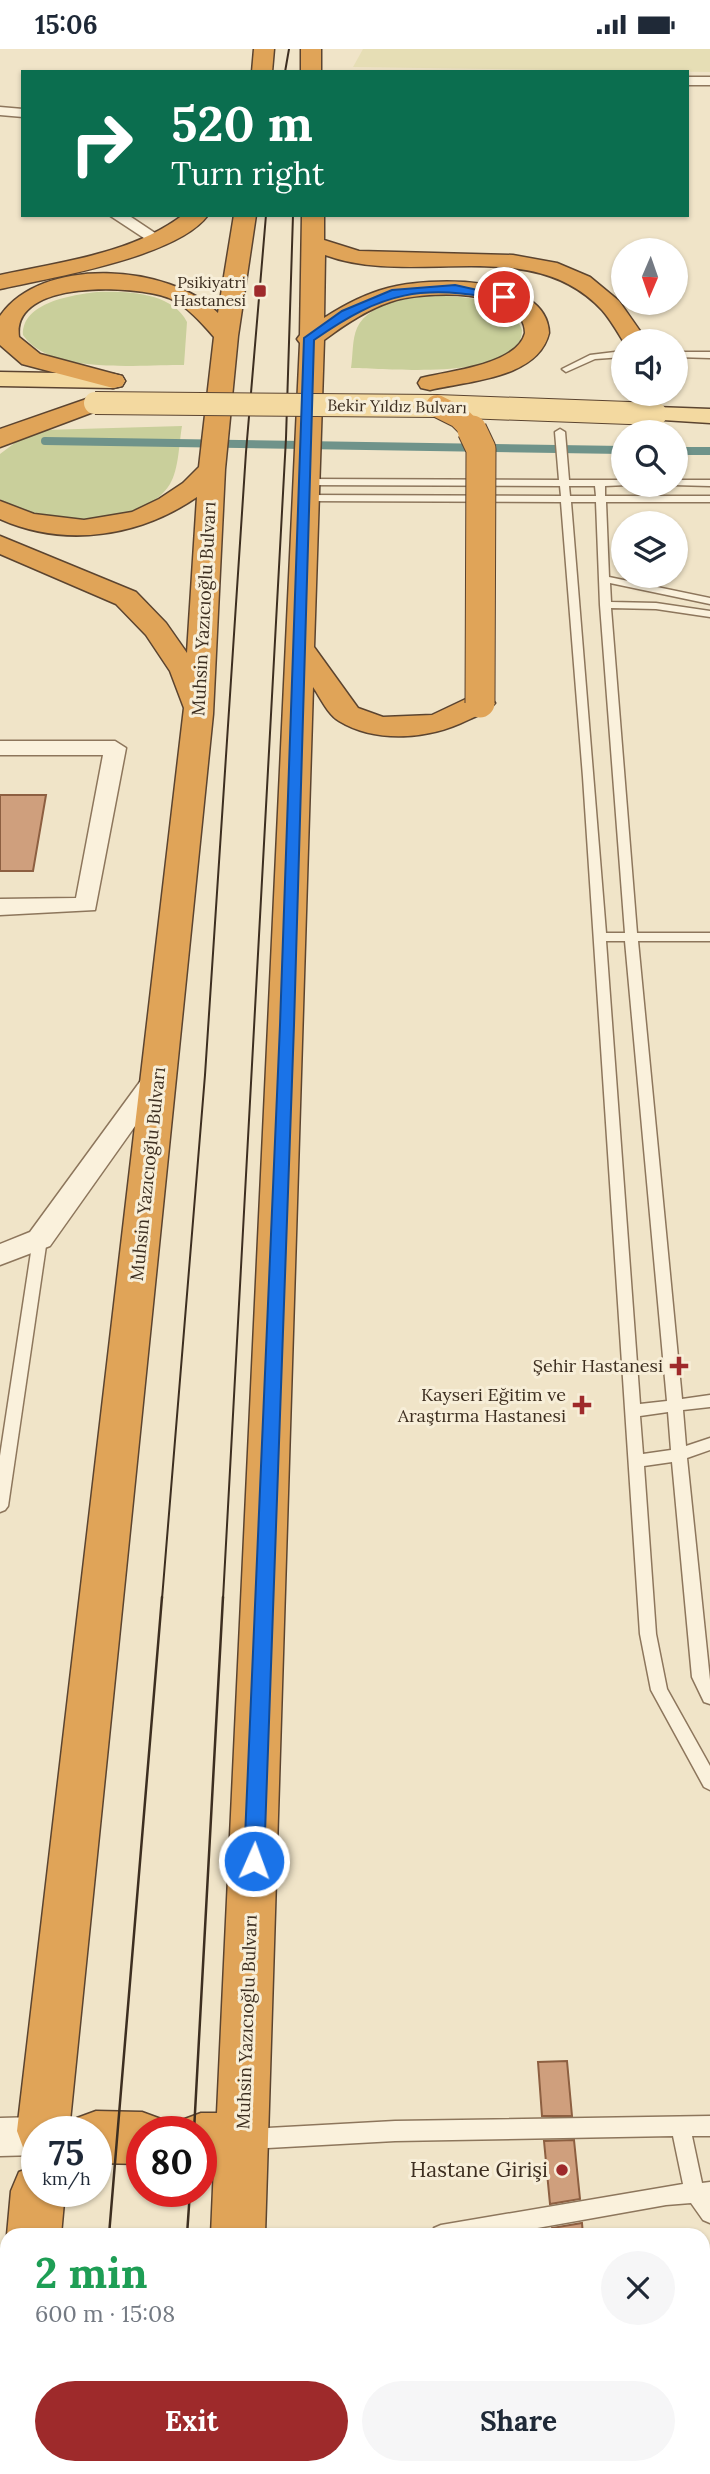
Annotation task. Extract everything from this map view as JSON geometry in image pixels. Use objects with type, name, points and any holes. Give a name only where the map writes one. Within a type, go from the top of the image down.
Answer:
[{"type":"highway","points":[[262,70],[264,49]]},
{"type":"highway","points":[[311,49],[311,70]]},
{"type":"highway","points":[[0,282],[71,265],[156,239],[194,217]]},
{"type":"highway","name":"Muhsin Yazıcıoğlu Bulvarı","points":[[45,2116],[198,714],[212,468],[226,336],[245,217]]},
{"type":"highway","name":"Muhsin Yazıcıoğlu Bulvarı","points":[[237,2228],[222,2139],[300,648],[309,338],[314,282],[313,217]]},
{"type":"highway","points":[[313,243],[356,258],[497,259],[549,267],[597,295],[622,319],[628,329]]},
{"type":"highway","points":[[314,282],[359,267],[402,260]]},
{"type":"highway","points":[[113,381],[21,353],[8,340],[8,323],[22,305],[41,294],[77,283],[116,281],[161,288],[187,297],[226,336]]},
{"type":"highway","points":[[300,648],[347,714],[379,726],[412,727],[439,723],[480,703],[481,449],[468,424],[434,395],[517,359],[536,340],[537,325],[531,313],[511,299],[455,288],[418,288],[389,294],[357,308],[309,338]]},
{"type":"highway","points":[[0,439],[23,427],[95,403]]},
{"type":"highway","points":[[0,509],[18,518],[53,526],[91,527],[121,523],[180,498],[212,468]]},
{"type":"highway","points":[[0,544],[126,598],[156,629],[185,671],[198,714]]},
{"type":"highway","points":[[35,2228],[37,2207]]},
{"type":"main road","name":"Bekir Yıldız Bulvarı","points":[[0,379],[113,381],[434,395],[656,414],[710,416]]},
{"type":"main road","name":"Bekir Yıldız Bulvarı","points":[[0,403],[611,390]]},
{"type":"main road","points":[[688,392],[710,393]]},
{"type":"street","points":[[689,81],[710,81]]},
{"type":"street","points":[[0,111],[21,113]]},
{"type":"street","points":[[120,217],[156,239]]},
{"type":"street","points":[[0,748],[115,748],[87,905],[0,907]]},
{"type":"street","points":[[0,1255],[40,1239],[159,1074]]},
{"type":"street","points":[[0,2137],[21,2136]]},
{"type":"lane","points":[[566,369],[593,357],[611,355]]},
{"type":"lane","points":[[688,355],[710,355]]},
{"type":"lane","points":[[560,437],[600,937],[648,1634],[659,1690],[710,1782]]},
{"type":"lane","points":[[305,481],[611,483]]},
{"type":"lane","points":[[305,481],[566,498],[710,499]]},
{"type":"lane","points":[[600,483],[605,605],[631,935],[678,1455],[700,1677],[710,1697]]},
{"type":"lane","points":[[688,483],[710,483]]},
{"type":"lane","points":[[604,579],[710,601]]},
{"type":"lane","points":[[605,605],[656,606],[710,614]]},
{"type":"lane","points":[[600,937],[710,937]]},
{"type":"lane","points":[[0,1506],[40,1239]]},
{"type":"lane","points":[[633,1411],[710,1401]]},
{"type":"lane","points":[[636,1461],[678,1455],[710,1444]]},
{"type":"lane","points":[[222,2139],[395,2131],[710,2126]]},
{"type":"lane","points":[[680,2127],[710,2213]]},
{"type":"lane","points":[[480,2228],[666,2195],[702,2193]]},
{"type":"shaded area","points":[[363,49],[710,49],[710,72],[353,67]]},
{"type":"green space","points":[[97,292],[147,295],[160,299],[180,312],[187,322],[184,365],[121,366],[75,362],[54,357],[36,348],[23,335],[25,324],[40,308],[63,298]]},
{"type":"green space","points":[[444,296],[489,303],[509,313],[517,320],[522,330],[516,347],[500,358],[450,369],[351,368],[357,328],[372,311],[395,301]]},
{"type":"green space","points":[[182,426],[177,464],[170,484],[156,499],[137,510],[114,517],[63,520],[17,509],[0,499],[0,454],[16,442],[44,430]]},
{"type":"building","points":[[0,795],[46,795],[33,871],[0,871]]},
{"type":"building","points":[[567,2061],[572,2116],[542,2116],[538,2062]]},
{"type":"building","points":[[574,2140],[580,2199],[550,2204],[544,2141]]},
{"type":"building","points":[[582,2223],[582,2228],[552,2228]]},
{"type":"waterway","points":[[45,441],[611,450]]},
{"type":"waterway","points":[[688,451],[710,451]]},
{"type":"tram line","points":[[285,70],[289,49]]},
{"type":"tram line","points":[[162,1599],[205,1075],[246,452],[266,217]]},
{"type":"tram line","points":[[223,1599],[286,438],[293,217]]},
{"type":"tram line","points":[[110,2228],[162,1597]]},
{"type":"tram line","points":[[195,2116],[223,1597]]},
{"type":"tram line","points":[[187,2228],[189,2207]]},
{"type":"place","name":"Psikiyatri Hastanesi","points":[[260,291]]},
{"type":"place","name":"Şehir Hastanesi","points":[[679,1366]]},
{"type":"place","name":"Kayseri Eğitim ve Araştırma Hastanesi","points":[[582,1405]]},
{"type":"place","name":"Hastane Girişi","points":[[562,2170]]},
{"type":"route","points":[[254,1861],[287,1025],[309,338],[345,313],[396,292],[455,288],[504,297]]}]
